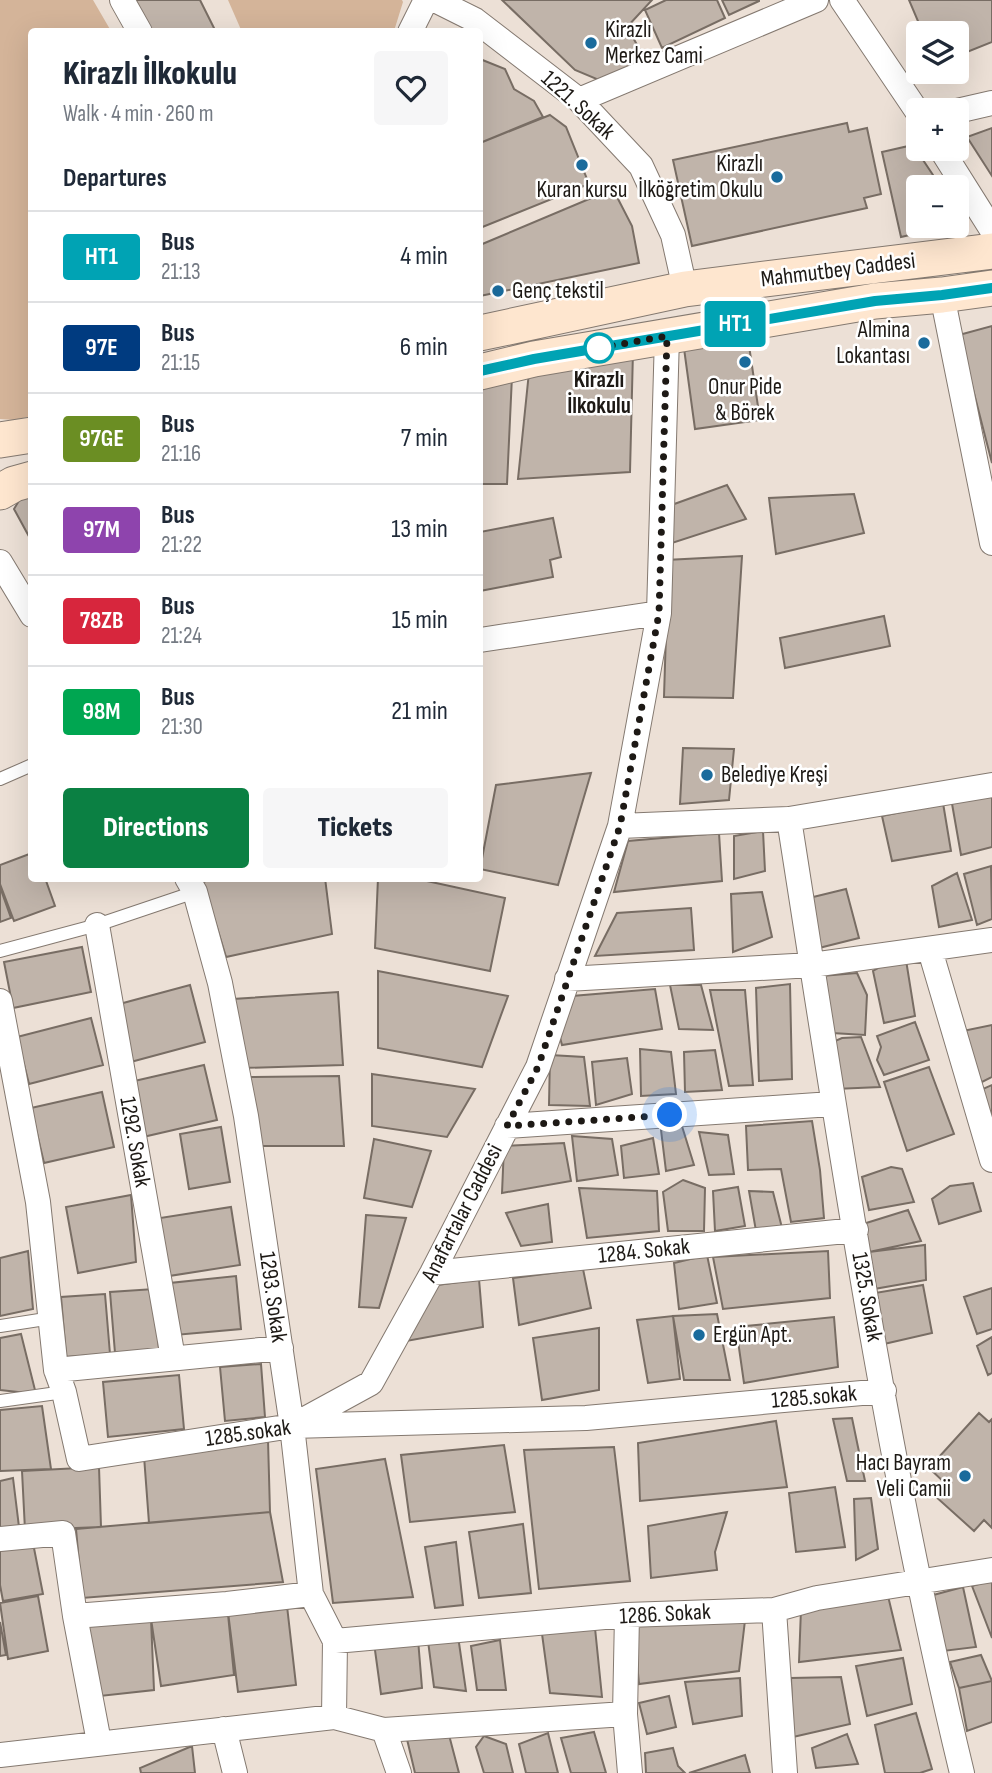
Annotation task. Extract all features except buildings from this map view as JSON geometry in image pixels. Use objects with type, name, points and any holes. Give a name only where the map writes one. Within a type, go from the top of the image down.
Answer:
[{"type":"main road","name":"Mahmutbey Caddesi","points":[[483,331],[685,289],[992,251]]},
{"type":"main road","name":"Mahmutbey Caddesi","points":[[483,371],[534,359],[875,301],[992,288]]},
{"type":"main road","points":[[0,440],[28,436]]},
{"type":"main road","points":[[0,492],[28,480]]},
{"type":"street","points":[[122,0],[138,28]]},
{"type":"street","points":[[412,28],[426,0]]},
{"type":"street","name":"1221. Sokak","points":[[435,0],[475,20],[579,100],[641,166],[673,235],[685,289]]},
{"type":"street","points":[[579,100],[816,0]]},
{"type":"street","points":[[842,0],[908,98]]},
{"type":"street","points":[[969,108],[992,103]]},
{"type":"street","points":[[949,161],[992,230]]},
{"type":"street","points":[[870,265],[875,301]]},
{"type":"street","points":[[942,295],[992,543]]},
{"type":"street","name":"Anafartalar Caddesi","points":[[292,1426],[371,1383],[432,1273],[538,1067],[620,826],[659,613],[667,336]]},
{"type":"street","points":[[0,562],[28,608]]},
{"type":"street","points":[[483,640],[659,613]]},
{"type":"street","points":[[620,826],[789,819],[992,785]]},
{"type":"street","name":"1325. Sokak","points":[[789,819],[832,1104],[884,1391],[935,1663],[962,1773]]},
{"type":"street","name":"1293. Sokak","points":[[191,885],[220,983],[246,1116],[292,1426],[310,1594],[335,1641],[334,1717]]},
{"type":"street","name":"1292. Sokak","points":[[97,925],[173,1358]]},
{"type":"street","points":[[567,979],[812,965],[992,940]]},
{"type":"street","points":[[930,950],[992,1160]]},
{"type":"street","name":"1285.sokak","points":[[0,1001],[38,1202],[60,1381],[79,1460],[292,1426],[586,1418],[884,1391]]},
{"type":"street","points":[[507,1126],[832,1104]]},
{"type":"street","name":"1284. Sokak","points":[[432,1273],[856,1230]]},
{"type":"street","points":[[60,1381],[173,1358],[281,1348]]},
{"type":"street","points":[[0,1539],[63,1533],[75,1616],[99,1742]]},
{"type":"street","name":"1286. Sokak","points":[[335,1641],[627,1615],[774,1610],[817,1598],[992,1570]]},
{"type":"street","points":[[75,1616],[227,1604],[310,1594]]},
{"type":"street","points":[[774,1610],[785,1773]]},
{"type":"street","points":[[627,1615],[625,1714],[630,1773]]},
{"type":"street","points":[[0,1755],[334,1717],[384,1730],[625,1714]]},
{"type":"street","points":[[224,1729],[235,1773]]},
{"type":"street","points":[[384,1730],[399,1773]]},
{"type":"lane","points":[[0,779],[28,767]]},
{"type":"lane","points":[[0,951],[97,925],[191,885]]},
{"type":"lane","points":[[0,1326],[52,1318]]},
{"type":"lane","points":[[0,1401],[60,1381]]},
{"type":"shaded area","points":[[0,0],[93,0],[109,28],[28,28],[28,417],[0,419]]},
{"type":"shaded area","points":[[228,0],[403,2],[395,28],[240,28]]},
{"type":"bus line","name":"HT1","points":[[483,370],[534,359],[875,301],[992,288]]},
{"type":"place","name":"Kirazlı Merkez Cami","points":[[591,43]]},
{"type":"place","name":"Kuran kursu","points":[[582,165]]},
{"type":"place","name":"Kirazlı İlköğretim Okulu","points":[[777,177]]},
{"type":"place","name":"Genç tekstil","points":[[498,291]]},
{"type":"place","name":"Almina Lokantası","points":[[924,343]]},
{"type":"place","name":"Kirazlı İlkokulu","points":[[599,348]]},
{"type":"place","name":"Onur Pide & Börek","points":[[745,362]]},
{"type":"place","name":"Belediye Kreşi","points":[[707,775]]},
{"type":"place","name":"Ergün Apt.","points":[[699,1335]]},
{"type":"place","name":"Hacı Bayram Veli Camii","points":[[965,1476]]},
{"type":"route","points":[[599,348],[587,350],[667,336],[659,613],[620,826],[538,1067],[507,1126],[670,1115]]}]
